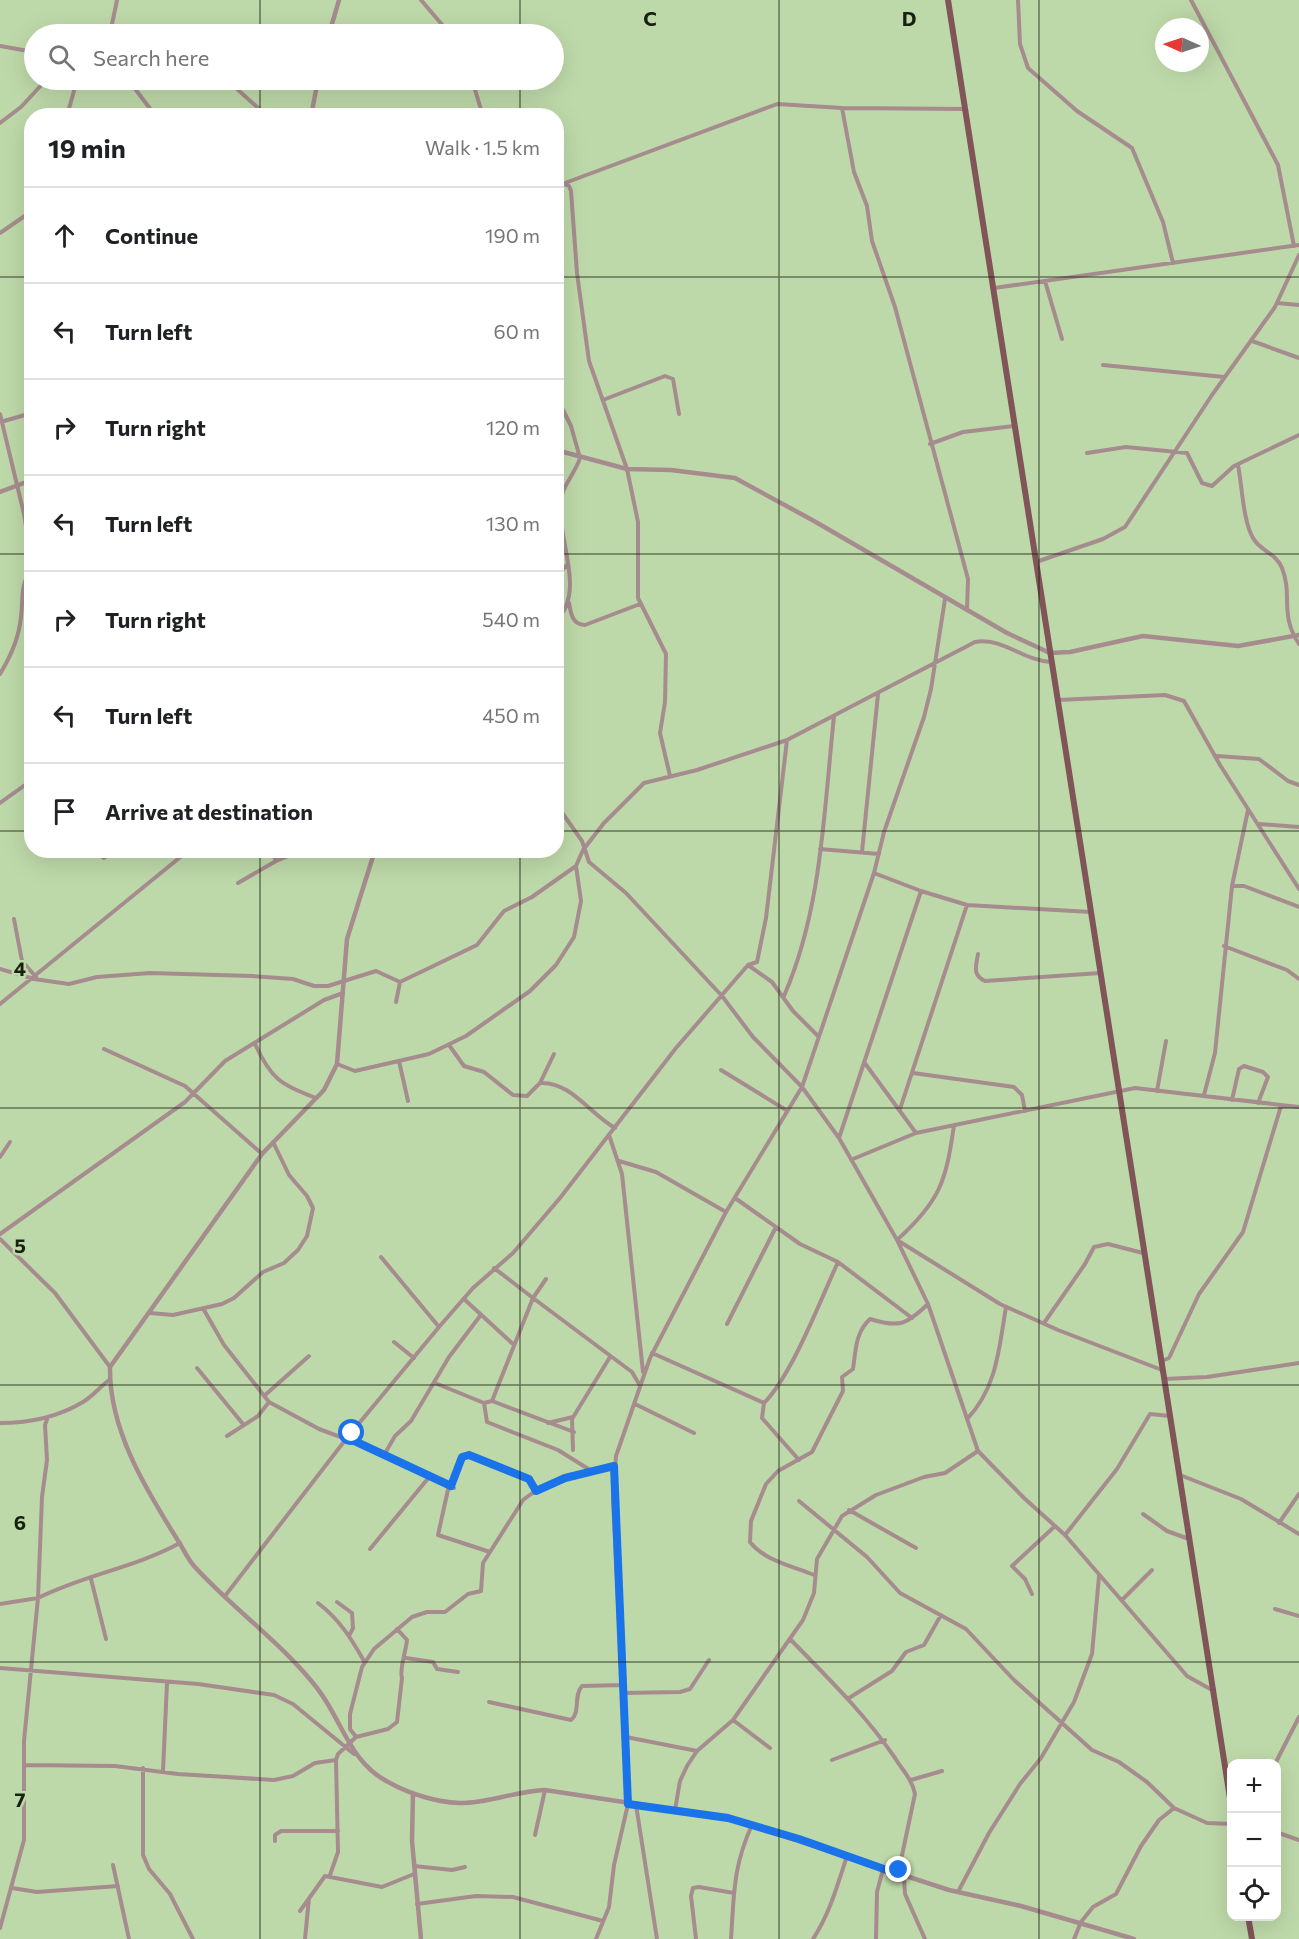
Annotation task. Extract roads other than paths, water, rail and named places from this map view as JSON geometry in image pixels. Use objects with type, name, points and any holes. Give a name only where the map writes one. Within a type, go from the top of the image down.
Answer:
[{"type":"main road","points":[[948,0],[1227,1781]]},
{"type":"main road","points":[[1249,1921],[1252,1939]]},
{"type":"street","points":[[113,24],[117,0]]},
{"type":"street","points":[[332,24],[339,0]]},
{"type":"street","points":[[421,0],[441,24]]},
{"type":"street","points":[[1018,0],[1020,44],[1028,68],[1077,111],[1132,148],[1159,211],[1173,263]]},
{"type":"street","points":[[992,288],[1297,245],[1278,165],[1191,0]]},
{"type":"street","points":[[0,46],[24,50]]},
{"type":"street","points":[[0,123],[21,107],[37,90]]},
{"type":"street","points":[[69,108],[74,90]]},
{"type":"street","points":[[136,90],[150,108]]},
{"type":"street","points":[[238,90],[258,108]]},
{"type":"street","points":[[313,108],[316,90]]},
{"type":"street","points":[[475,90],[481,108]]},
{"type":"street","points":[[670,776],[660,733],[665,702],[666,654],[640,604],[638,522],[627,469],[589,361],[571,191],[565,183],[767,107],[794,103],[842,108],[965,109]]},
{"type":"street","points":[[842,108],[854,172],[867,206],[872,241],[895,307],[968,579],[967,611]]},
{"type":"street","points":[[0,233],[24,216]]},
{"type":"street","points":[[1036,562],[1116,533],[1132,518],[1277,303],[1299,255]]},
{"type":"street","points":[[1045,281],[1062,339]]},
{"type":"street","points":[[1277,303],[1299,305]]},
{"type":"street","points":[[1252,341],[1299,357]]},
{"type":"street","points":[[1103,365],[1225,377]]},
{"type":"street","points":[[603,400],[665,376],[673,379],[679,414]]},
{"type":"street","points":[[564,412],[571,426],[580,458],[574,475],[564,490]]},
{"type":"street","points":[[0,414],[24,515]]},
{"type":"street","points":[[3,421],[24,415]]},
{"type":"street","points":[[930,444],[963,432],[1014,426]]},
{"type":"street","points":[[1088,453],[1126,447],[1187,453],[1202,483],[1212,486],[1238,465],[1299,435]]},
{"type":"street","points":[[564,453],[627,469],[670,470],[735,478],[814,521],[967,611],[1035,648],[1050,653],[1070,652],[1143,636],[1238,645],[1296,636]]},
{"type":"street","points":[[1238,465],[1250,532],[1260,547],[1272,554],[1282,569],[1285,613],[1299,644]]},
{"type":"street","points":[[0,492],[24,483]]},
{"type":"street","points":[[564,553],[571,587],[568,602],[564,608]]},
{"type":"street","points":[[564,568],[567,565]]},
{"type":"street","points":[[0,674],[14,653],[22,616],[20,593],[24,584]]},
{"type":"street","points":[[596,1939],[609,1907],[614,1865],[628,1804],[614,1466],[643,1373],[652,1353],[726,1212],[802,1087],[874,873],[884,832],[924,717],[936,662],[945,598]]},
{"type":"street","points":[[568,602],[572,619],[578,624],[585,625],[640,604]]},
{"type":"street","points":[[400,982],[477,945],[504,911],[532,897],[576,866],[583,850],[604,823],[644,783],[787,740],[975,642],[987,640],[1040,662],[1051,662]]},
{"type":"street","points":[[862,852],[878,694]]},
{"type":"street","points":[[1057,700],[1176,697],[1184,701],[1299,889]]},
{"type":"street","points":[[784,996],[805,938],[820,849],[834,716]]},
{"type":"street","points":[[225,1596],[347,1439],[439,1327],[494,1268],[513,1253],[615,1128],[676,1048],[748,965],[757,962],[762,945],[787,740]]},
{"type":"street","points":[[1217,756],[1259,759],[1288,781],[1299,785]]},
{"type":"street","points":[[0,803],[24,786]]},
{"type":"street","points":[[1204,1095],[1215,1053],[1224,946],[1232,886],[1248,809]]},
{"type":"street","points":[[564,816],[582,842],[589,862],[626,893],[722,996],[753,1037],[802,1087],[839,1138],[897,1240],[928,1304],[978,1451],[1054,1527],[1065,1535],[1187,1676],[1212,1690]]},
{"type":"street","points":[[1258,824],[1299,827]]},
{"type":"street","points":[[820,849],[879,854]]},
{"type":"street","points":[[0,1004],[35,978],[179,858]]},
{"type":"street","points":[[238,883],[283,858]]},
{"type":"street","points":[[346,1745],[333,1712],[316,1688],[255,1622],[191,1563],[126,1446],[109,1380],[110,1367],[262,1154],[324,1090],[336,1064],[347,939],[372,858]]},
{"type":"street","points":[[336,1064],[355,1071],[429,1054],[449,1045],[530,991],[565,953],[579,916],[581,895],[576,866]]},
{"type":"street","points":[[874,873],[967,905],[1091,912]]},
{"type":"street","points":[[1232,886],[1244,886],[1299,907]]},
{"type":"street","points":[[839,1138],[921,891]]},
{"type":"street","points":[[900,1109],[967,905]]},
{"type":"street","points":[[14,919],[22,961],[35,978]]},
{"type":"street","points":[[1224,946],[1287,970],[1299,979]]},
{"type":"street","points":[[978,954],[975,972],[985,981],[1101,973]]},
{"type":"street","points":[[748,965],[772,982],[793,1011],[818,1036]]},
{"type":"street","points":[[0,969],[69,984],[97,977],[150,973],[293,979],[314,986],[344,983],[376,971],[400,982]]},
{"type":"street","points":[[396,1002],[400,982]]},
{"type":"street","points":[[0,1234],[185,1102],[225,1061],[324,1000],[343,993]]},
{"type":"street","points":[[1157,1092],[1166,1041]]},
{"type":"street","points":[[255,1044],[266,1068],[276,1080],[316,1098]]},
{"type":"street","points":[[449,1045],[459,1062],[484,1072],[519,1097],[526,1096],[540,1083],[554,1054]]},
{"type":"street","points":[[104,1049],[166,1075],[195,1093],[262,1154]]},
{"type":"street","points":[[399,1061],[408,1101]]},
{"type":"street","points":[[864,1062],[916,1133]]},
{"type":"street","points":[[1232,1100],[1239,1069],[1244,1066],[1263,1072],[1268,1077],[1258,1103]]},
{"type":"street","points":[[721,1070],[786,1110]]},
{"type":"street","points":[[913,1073],[1014,1087],[1022,1095],[1025,1111]]},
{"type":"street","points":[[540,1083],[566,1088],[602,1121],[615,1128]]},
{"type":"street","points":[[853,1160],[916,1133],[1135,1088],[1299,1107]]},
{"type":"street","points":[[1161,1361],[1169,1358],[1199,1294],[1243,1232],[1281,1106]]},
{"type":"street","points":[[897,1240],[923,1216],[940,1189],[948,1168],[954,1125]]},
{"type":"street","points":[[609,1135],[619,1161],[643,1373]]},
{"type":"street","points":[[0,1157],[10,1142]]},
{"type":"street","points":[[150,1313],[161,1316],[204,1310],[234,1298],[259,1275],[284,1263],[298,1250],[307,1236],[313,1208],[307,1196],[289,1175],[273,1142]]},
{"type":"street","points":[[619,1161],[656,1172],[726,1212]]},
{"type":"street","points":[[735,1198],[800,1244],[838,1262],[912,1319]]},
{"type":"street","points":[[727,1324],[776,1227]]},
{"type":"street","points":[[0,1239],[55,1293],[110,1367]]},
{"type":"street","points":[[897,1240],[1006,1306],[1162,1370]]},
{"type":"street","points":[[1044,1323],[1094,1247],[1102,1243],[1143,1254]]},
{"type":"street","points":[[381,1257],[439,1327]]},
{"type":"street","points":[[799,1460],[762,1419],[764,1403],[774,1393],[785,1375],[838,1262]]},
{"type":"street","points":[[494,1268],[632,1372],[639,1385]]},
{"type":"street","points":[[492,1401],[533,1298],[546,1280]]},
{"type":"street","points":[[464,1299],[514,1345]]},
{"type":"street","points":[[814,1575],[777,1561],[756,1550],[750,1542],[751,1521],[766,1484],[778,1472],[812,1452],[843,1391],[842,1377],[853,1369],[858,1334],[867,1322],[870,1319],[893,1326],[912,1319],[928,1304]]},
{"type":"street","points":[[967,1419],[983,1402],[989,1388],[996,1365],[1006,1306]]},
{"type":"street","points":[[204,1310],[224,1345],[268,1402],[319,1429],[347,1439],[451,1486]]},
{"type":"street","points":[[384,1455],[395,1436],[411,1421],[449,1357],[480,1316]]},
{"type":"street","points":[[394,1342],[414,1359]]},
{"type":"street","points":[[652,1353],[764,1403]]},
{"type":"street","points":[[264,1396],[309,1356]]},
{"type":"street","points":[[573,1450],[573,1417],[610,1357]]},
{"type":"street","points":[[1164,1379],[1207,1377],[1299,1363]]},
{"type":"street","points":[[197,1368],[243,1424]]},
{"type":"street","points":[[0,1423],[18,1423],[48,1417],[84,1401],[109,1380]]},
{"type":"street","points":[[435,1383],[484,1403],[492,1401],[574,1431]]},
{"type":"street","points":[[227,1436],[258,1416],[268,1402]]},
{"type":"street","points":[[484,1403],[487,1422],[558,1450],[590,1471]]},
{"type":"street","points":[[635,1404],[694,1433]]},
{"type":"street","points":[[1065,1535],[1117,1469],[1150,1414],[1170,1416]]},
{"type":"street","points":[[0,1928],[24,1840],[24,1741],[38,1598],[42,1497],[47,1460],[45,1425],[48,1417]]},
{"type":"street","points":[[548,1423],[573,1417]]},
{"type":"street","points":[[675,1810],[680,1781],[697,1751],[733,1720],[791,1640],[810,1606],[817,1559],[834,1529],[849,1510],[897,1487],[945,1473],[978,1451]]},
{"type":"street","points":[[490,1552],[438,1535],[451,1486],[462,1457],[469,1455],[529,1479],[536,1491]]},
{"type":"street","points":[[356,1737],[350,1729],[350,1714],[364,1662],[374,1649],[412,1617],[427,1612],[445,1612],[468,1594],[481,1590],[483,1563],[523,1500],[536,1491],[590,1471],[614,1466]]},
{"type":"street","points":[[370,1549],[430,1476]]},
{"type":"street","points":[[1180,1476],[1241,1499],[1299,1534]]},
{"type":"street","points":[[1279,1523],[1299,1494]]},
{"type":"street","points":[[799,1501],[867,1557],[900,1593],[966,1629],[1014,1680],[1092,1750],[1119,1762],[1147,1782],[1174,1808],[1207,1823],[1227,1824]]},
{"type":"street","points":[[849,1510],[916,1548]]},
{"type":"street","points":[[1143,1514],[1167,1531],[1189,1539]]},
{"type":"street","points":[[1032,1594],[1025,1580],[1012,1566],[1054,1527]]},
{"type":"street","points":[[0,1604],[38,1598],[64,1586],[130,1566],[180,1543]]},
{"type":"street","points":[[1122,1600],[1152,1570]]},
{"type":"street","points":[[958,1892],[989,1833],[1062,1725],[1092,1654],[1099,1575]]},
{"type":"street","points":[[91,1579],[106,1639]]},
{"type":"street","points":[[337,1602],[352,1613],[353,1628],[350,1635]]},
{"type":"street","points":[[318,1603],[334,1615],[350,1635],[364,1662]]},
{"type":"street","points":[[1275,1608],[1299,1616]]},
{"type":"street","points":[[849,1698],[887,1675],[906,1652],[924,1646],[941,1615]]},
{"type":"street","points":[[300,1911],[320,1881],[330,1875],[338,1852],[336,1760],[346,1745],[356,1737],[388,1729],[397,1722],[402,1678],[400,1672],[406,1658],[406,1640],[397,1629]]},
{"type":"street","points":[[791,1640],[849,1698],[885,1740],[911,1780],[915,1794],[898,1874]]},
{"type":"street","points":[[406,1658],[433,1662],[437,1669],[458,1672]]},
{"type":"street","points":[[623,1693],[680,1692],[690,1689],[709,1660]]},
{"type":"street","points":[[0,1668],[231,1688],[274,1695],[293,1704],[346,1745],[372,1772],[413,1793],[444,1802],[461,1803],[524,1791],[545,1790],[675,1810],[752,1825],[904,1876],[958,1892],[1081,1922],[1134,1939]]},
{"type":"street","points":[[163,1771],[167,1683]]},
{"type":"street","points":[[489,1702],[571,1720],[576,1712],[577,1695],[582,1686],[622,1685]]},
{"type":"street","points":[[1278,1759],[1299,1717]]},
{"type":"street","points":[[733,1720],[770,1748]]},
{"type":"street","points":[[626,1737],[697,1751]]},
{"type":"street","points":[[832,1760],[885,1740]]},
{"type":"street","points":[[24,1765],[143,1768],[274,1779],[293,1776],[315,1763],[336,1760]]},
{"type":"street","points":[[143,1768],[143,1855],[149,1869],[170,1894],[193,1939]]},
{"type":"street","points":[[911,1780],[942,1771]]},
{"type":"street","points":[[535,1835],[545,1790]]},
{"type":"street","points":[[413,1793],[414,1874],[421,1939]]},
{"type":"street","points":[[636,1805],[657,1939]]},
{"type":"street","points":[[1074,1939],[1081,1922],[1094,1907],[1116,1894],[1148,1836],[1159,1820],[1174,1808]]},
{"type":"street","points":[[731,1939],[734,1893],[740,1853],[752,1825]]},
{"type":"street","points":[[275,1841],[275,1835],[281,1831],[338,1830]]},
{"type":"street","points":[[1281,1834],[1299,1840]]},
{"type":"street","points":[[813,1939],[831,1908],[833,1891],[847,1856]]},
{"type":"street","points":[[113,1865],[129,1939]]},
{"type":"street","points":[[414,1866],[452,1870],[465,1867]]},
{"type":"street","points":[[876,1939],[877,1892],[883,1869]]},
{"type":"street","points":[[330,1875],[382,1887],[414,1874]]},
{"type":"street","points":[[904,1876],[905,1894],[925,1939]]},
{"type":"street","points":[[12,1888],[37,1892],[118,1886]]},
{"type":"street","points":[[696,1939],[691,1896],[693,1888],[734,1893]]},
{"type":"street","points":[[417,1904],[476,1896],[513,1897],[603,1921]]},
{"type":"street","points":[[305,1939],[309,1899]]}]
